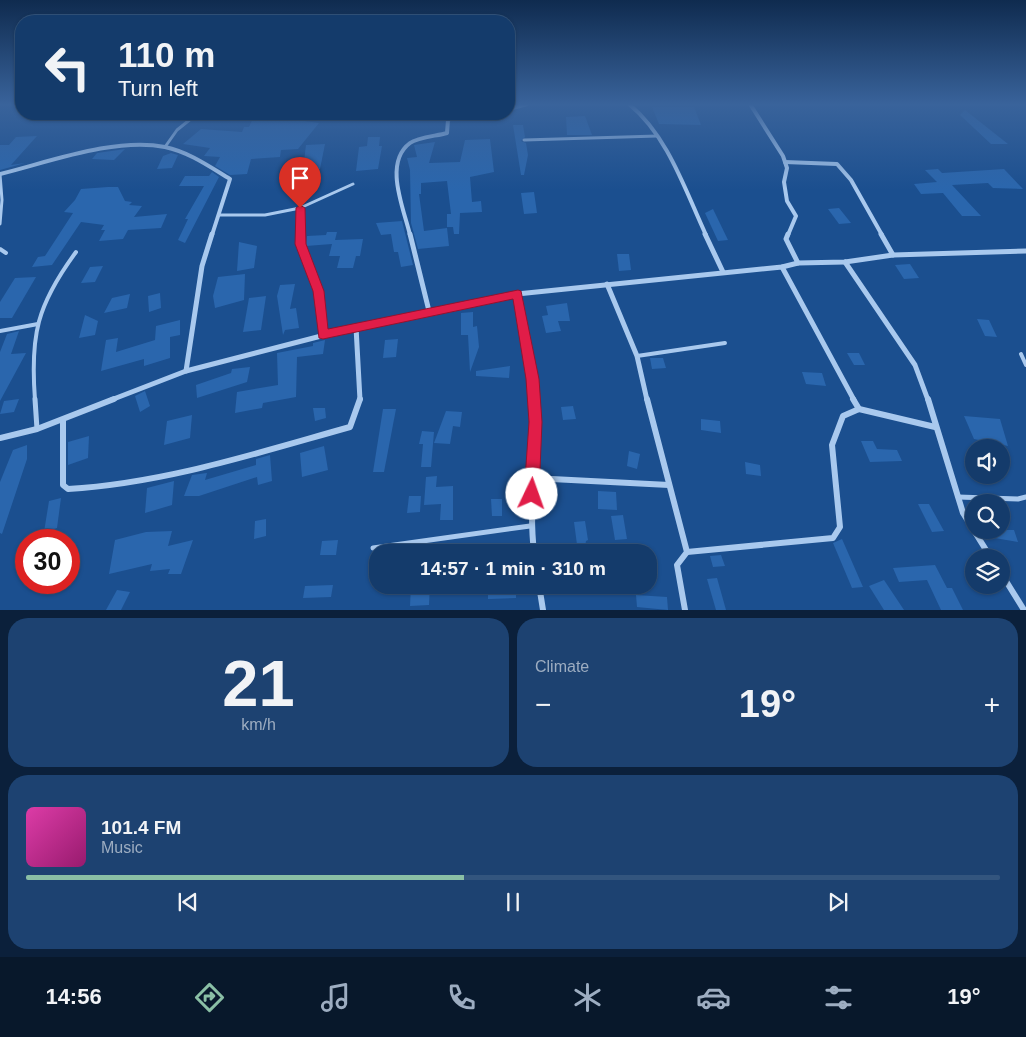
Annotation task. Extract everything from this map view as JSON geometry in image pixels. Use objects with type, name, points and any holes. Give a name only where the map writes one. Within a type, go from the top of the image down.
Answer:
[{"type":"street","points":[[429,311],[398,186],[397,160],[410,143],[447,132]]},
{"type":"street","points":[[656,132],[697,212],[723,272]]},
{"type":"street","points":[[767,132],[787,168],[784,182],[788,202],[796,216],[786,239],[798,263]]},
{"type":"street","points":[[0,174],[127,146],[165,147],[188,156],[230,179],[202,266],[186,371]]},
{"type":"street","points":[[785,162],[837,164],[851,180],[893,255]]},
{"type":"street","points":[[0,438],[37,429],[63,420],[186,371],[356,326],[518,294],[782,267],[798,263],[845,262],[893,255],[1026,251]]},
{"type":"street","points":[[845,262],[916,365],[926,391],[935,426],[963,513],[985,549]]},
{"type":"street","points":[[782,267],[859,409]]},
{"type":"street","points":[[607,284],[637,356],[687,552]]},
{"type":"street","points":[[518,294],[532,379],[536,422],[530,526],[533,544]]},
{"type":"street","points":[[63,420],[63,484],[68,489],[126,485],[203,467],[350,427],[360,403],[356,326]]},
{"type":"street","points":[[685,610],[676,565],[687,552],[833,538],[840,527],[832,445],[843,416],[859,409],[935,426]]},
{"type":"street","points":[[532,478],[669,485]]},
{"type":"street","points":[[1010,587],[1024,610]]},
{"type":"street","points":[[540,594],[543,610]]},
{"type":"lane","points":[[165,147],[175,132]]},
{"type":"lane","points":[[524,140],[564,137],[658,136]]},
{"type":"lane","points":[[0,174],[2,200],[0,224]]},
{"type":"lane","points":[[219,215],[265,215],[300,208],[353,184]]},
{"type":"lane","points":[[300,208],[300,244],[318,291],[323,334]]},
{"type":"lane","points":[[0,249],[6,253]]},
{"type":"lane","points":[[37,429],[34,359],[38,324],[42,307],[60,274],[76,252]]},
{"type":"lane","points":[[0,331],[38,324]]},
{"type":"lane","points":[[637,356],[725,343]]},
{"type":"lane","points":[[1021,354],[1026,365]]},
{"type":"lane","points":[[958,497],[1026,497]]},
{"type":"lane","points":[[402,544],[530,526]]},
{"type":"building","points":[[197,132],[311,132],[298,149],[281,150],[280,157],[251,159],[247,174],[230,175],[215,166],[220,157],[204,156],[210,148],[183,144]]},
{"type":"building","points":[[514,132],[524,132],[525,137],[521,141],[526,143],[528,155],[524,175],[521,175]]},
{"type":"building","points":[[567,132],[591,132],[592,135],[567,135]]},
{"type":"building","points":[[979,132],[993,132],[1008,144],[991,144]]},
{"type":"building","points":[[37,136],[11,165],[25,163],[0,170],[0,145],[9,145],[16,137]]},
{"type":"building","points":[[368,137],[380,137],[379,146],[382,146],[378,169],[356,171],[359,147],[367,146]]},
{"type":"building","points":[[490,139],[494,172],[470,177],[472,202],[481,201],[482,212],[460,213],[459,234],[454,234],[453,227],[447,227],[447,214],[451,214],[447,181],[421,183],[421,194],[419,194],[424,231],[447,228],[449,246],[418,249],[411,223],[410,170],[407,158],[417,157],[414,145],[435,142],[429,163],[460,162],[465,140]]},
{"type":"building","points":[[325,144],[320,169],[303,170],[306,145]]},
{"type":"building","points":[[125,149],[114,160],[92,159],[97,153]]},
{"type":"building","points":[[171,153],[178,155],[172,168],[157,169],[163,156]]},
{"type":"building","points":[[938,169],[942,173],[1004,169],[1023,189],[993,188],[988,183],[952,185],[981,216],[962,216],[943,193],[921,194],[914,184],[937,182],[925,170]]},
{"type":"building","points":[[212,172],[219,177],[185,243],[178,240],[188,219],[185,219],[204,186],[179,186],[185,176],[209,176]]},
{"type":"building","points":[[118,187],[125,201],[132,202],[129,205],[142,206],[134,217],[167,214],[161,228],[128,230],[123,239],[99,241],[105,230],[101,230],[104,225],[81,222],[52,265],[32,267],[38,257],[45,256],[73,213],[64,212],[75,200],[81,189]]},
{"type":"building","points":[[534,192],[537,213],[524,214],[521,193]]},
{"type":"building","points":[[839,208],[851,223],[839,224],[828,209]]},
{"type":"building","points":[[713,209],[728,240],[718,241],[705,213]]},
{"type":"building","points":[[402,221],[413,265],[401,267],[398,252],[394,252],[391,234],[381,235],[376,223]]},
{"type":"building","points":[[327,232],[337,232],[335,240],[363,239],[360,256],[356,256],[353,268],[337,268],[340,256],[329,256],[332,244],[306,246],[307,236],[326,235]]},
{"type":"building","points":[[239,242],[257,246],[254,268],[237,271]]},
{"type":"building","points":[[617,254],[629,254],[631,270],[619,271]]},
{"type":"building","points":[[910,264],[919,278],[904,279],[895,265]]},
{"type":"building","points":[[103,266],[95,282],[81,283],[90,267]]},
{"type":"building","points":[[245,274],[244,300],[215,308],[213,296],[218,277]]},
{"type":"building","points":[[36,277],[12,318],[0,318],[0,302],[15,278]]},
{"type":"building","points":[[295,284],[290,309],[296,308],[299,328],[285,330],[283,335],[277,296],[280,285]]},
{"type":"building","points":[[160,293],[161,308],[149,312],[148,296]]},
{"type":"building","points":[[130,294],[127,308],[104,313],[112,298]]},
{"type":"building","points":[[266,296],[261,330],[243,332],[249,298]]},
{"type":"building","points":[[567,303],[570,321],[558,321],[561,331],[546,333],[542,316],[548,315],[546,306]]},
{"type":"building","points":[[473,312],[473,327],[477,326],[479,347],[470,372],[468,335],[461,335],[461,313]]},
{"type":"building","points":[[85,315],[98,321],[95,335],[79,338]]},
{"type":"building","points":[[977,319],[989,320],[997,337],[985,336]]},
{"type":"building","points":[[180,320],[180,335],[170,337],[170,358],[144,366],[144,359],[101,371],[106,340],[118,338],[116,352],[155,340],[156,326]]},
{"type":"building","points":[[19,331],[11,354],[26,353],[0,401],[0,352],[7,334]]},
{"type":"building","points":[[398,339],[396,357],[383,358],[385,340]]},
{"type":"building","points":[[325,340],[323,354],[297,357],[296,397],[263,403],[262,408],[235,413],[237,392],[278,385],[277,353],[313,346],[313,343]]},
{"type":"building","points":[[847,353],[859,353],[865,365],[854,365]]},
{"type":"building","points":[[650,358],[663,358],[666,368],[652,369]]},
{"type":"building","points":[[510,366],[509,378],[476,376],[476,371]]},
{"type":"building","points":[[250,367],[247,382],[197,398],[196,385],[231,373],[232,369]]},
{"type":"building","points":[[802,372],[822,373],[826,386],[806,384]]},
{"type":"building","points":[[145,391],[150,406],[140,412],[135,396]]},
{"type":"building","points":[[19,399],[14,412],[0,414],[4,401]]},
{"type":"building","points":[[573,406],[576,419],[563,420],[561,407]]},
{"type":"building","points":[[313,408],[325,408],[326,418],[315,421]]},
{"type":"building","points":[[383,409],[396,409],[384,472],[373,472]]},
{"type":"building","points":[[446,411],[462,412],[460,427],[453,426],[450,444],[434,443]]},
{"type":"building","points":[[192,415],[190,438],[164,445],[167,421]]},
{"type":"building","points":[[964,416],[1000,419],[1006,439],[974,439]]},
{"type":"building","points":[[701,419],[720,421],[721,433],[701,430]]},
{"type":"building","points":[[422,431],[434,432],[431,467],[421,467],[423,444],[419,444]]},
{"type":"building","points":[[89,436],[88,458],[68,465],[68,442]]},
{"type":"building","points":[[861,441],[873,441],[877,449],[897,450],[902,461],[870,462]]},
{"type":"building","points":[[27,445],[27,459],[2,534],[0,533],[0,482],[13,450]]},
{"type":"building","points":[[324,446],[328,470],[302,477],[300,453]]},
{"type":"building","points":[[629,451],[640,454],[637,469],[627,466]]},
{"type":"building","points":[[270,455],[272,481],[258,485],[257,477],[199,496],[184,496],[192,475],[207,473],[205,480],[256,465],[256,459]]},
{"type":"building","points":[[745,462],[760,465],[761,476],[746,474]]},
{"type":"building","points":[[437,476],[436,487],[453,486],[453,520],[440,520],[441,504],[424,505],[426,477]]},
{"type":"building","points":[[174,481],[172,505],[145,513],[147,488]]},
{"type":"building","points":[[598,491],[616,492],[617,510],[598,509]]},
{"type":"building","points":[[409,496],[421,496],[420,512],[407,513]]},
{"type":"building","points":[[61,498],[57,528],[54,529],[44,529],[49,501]]},
{"type":"building","points":[[491,499],[502,499],[502,516],[492,516]]},
{"type":"building","points":[[918,504],[929,504],[944,531],[932,532]]},
{"type":"building","points":[[623,515],[627,539],[615,540],[611,516]]},
{"type":"building","points":[[266,519],[266,536],[254,539],[255,521]]},
{"type":"building","points":[[585,521],[588,540],[585,544],[577,544],[574,522]]},
{"type":"building","points":[[1010,530],[1014,530],[1018,542],[1000,539],[1010,539]]},
{"type":"building","points":[[172,531],[168,546],[193,540],[181,574],[168,574],[170,569],[150,571],[152,564],[109,574],[115,540],[146,532]]},
{"type":"building","points":[[842,539],[863,587],[852,588],[833,543]]},
{"type":"building","points":[[338,540],[336,555],[320,555],[322,541]]},
{"type":"building","points":[[721,555],[725,566],[713,567],[710,556]]},
{"type":"building","points":[[935,565],[947,588],[952,588],[963,610],[941,610],[927,580],[899,582],[893,568]]},
{"type":"building","points":[[717,578],[726,610],[716,610],[707,579]]},
{"type":"building","points":[[884,580],[904,610],[884,610],[869,586]]},
{"type":"building","points":[[333,585],[331,597],[303,598],[305,586]]},
{"type":"building","points":[[117,590],[130,592],[121,610],[106,610]]},
{"type":"building","points":[[411,594],[430,594],[429,605],[410,606]]},
{"type":"building","points":[[488,594],[516,594],[516,598],[488,599]]},
{"type":"building","points":[[636,595],[667,597],[668,610],[637,607]]},
{"type":"route","points":[[300,208],[300,244],[318,291],[323,334],[518,294],[532,379],[536,422],[532,494]]}]
